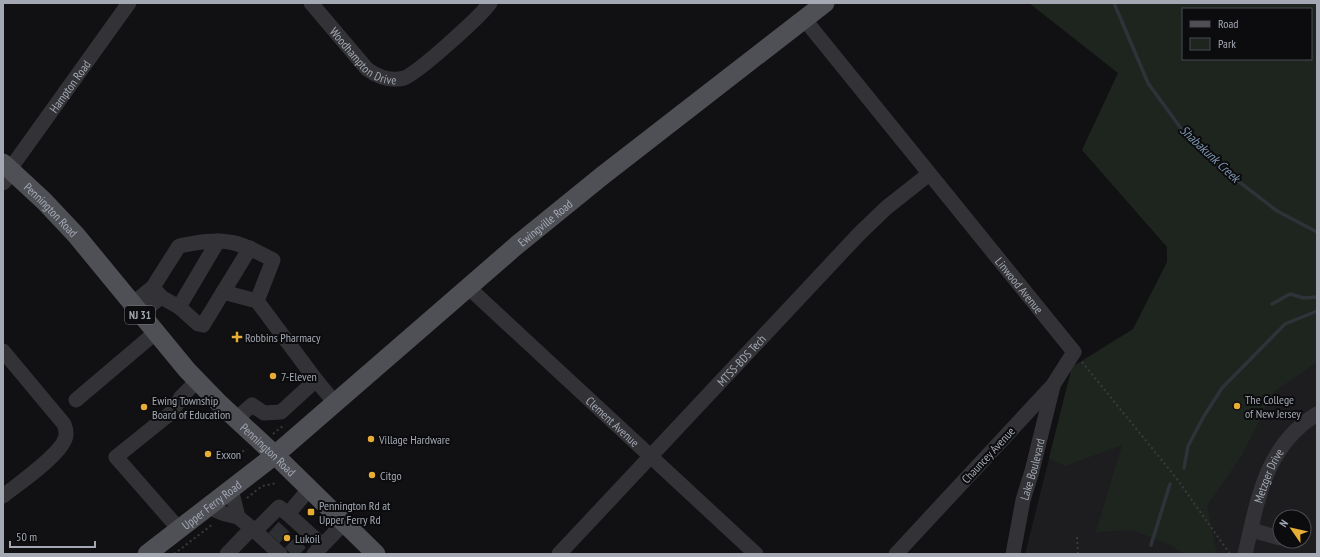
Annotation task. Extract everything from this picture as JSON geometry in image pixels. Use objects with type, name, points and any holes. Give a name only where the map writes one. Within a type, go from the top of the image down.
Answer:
[{"type":"main road","name":"Ewingville Road","points":[[275,455],[518,245],[602,176],[825,3]]},
{"type":"main road","name":"Pennington Road","points":[[7,172],[76,235],[155,333],[197,380],[374,553]]},
{"type":"main road","name":"Upper Ferry Road","points":[[148,554],[275,455]]},
{"type":"street","name":"Hampton Road","points":[[7,172],[129,3]]},
{"type":"street","name":"Woodhampton Drive","points":[[310,3],[367,69],[375,75],[386,79],[396,80],[414,73],[480,15],[490,3]]},
{"type":"street","name":"Linwood Avenue","points":[[805,20],[1074,352]]},
{"type":"street","name":"MTSS-BDS Tech","points":[[559,554],[858,234],[886,208],[929,174]]},
{"type":"street","points":[[136,309],[157,292],[179,246],[200,242],[229,242],[250,248],[273,260],[257,301]]},
{"type":"street","points":[[179,307],[218,242]]},
{"type":"street","points":[[157,292],[179,307],[198,324],[203,325],[250,248]]},
{"type":"street","name":"Clement Avenue","points":[[469,288],[756,554]]},
{"type":"street","points":[[224,292],[257,301],[335,403]]},
{"type":"street","points":[[76,400],[155,333]]},
{"type":"street","points":[[3,351],[64,424],[66,432],[65,440],[55,454],[3,496]]},
{"type":"street","name":"Chauncey Avenue","points":[[896,554],[1053,385],[1074,352]]},
{"type":"street","points":[[179,529],[116,457],[172,412],[181,397],[197,380]]},
{"type":"street","points":[[236,419],[252,405],[264,413],[281,412],[316,380]]},
{"type":"street","name":"Lake Boulevard","points":[[1013,554],[1023,500],[1032,471],[1053,385]]},
{"type":"street","name":"Metzger Drive","points":[[1246,554],[1262,489],[1273,458],[1291,434],[1317,414]]},
{"type":"street","points":[[231,489],[238,517]]},
{"type":"street","points":[[289,520],[310,489]]},
{"type":"street","points":[[208,507],[225,514],[238,517],[280,549]]},
{"type":"street","points":[[228,554],[279,507],[305,538],[318,550],[344,523]]},
{"type":"street","points":[[1251,530],[1272,536]]},
{"type":"path","points":[[1074,352],[1177,479],[1230,554]]},
{"type":"path","points":[[1078,537],[1078,554]]},
{"type":"shaded area","name":"The College of New Jersey","points":[[1317,235],[1317,554],[1025,554],[1072,367]]},
{"type":"green space","points":[[1029,3],[1317,3],[1317,362],[1274,392],[1242,455],[1207,506],[1217,554],[1184,554],[1171,545],[1132,530],[1096,532],[1122,445],[1065,466],[1049,458],[1072,367],[1133,329],[1167,262],[1167,247],[1082,150],[1118,73]]},
{"type":"waterway","name":"Shabakunk Creek","points":[[1114,3],[1148,83],[1185,134],[1220,167],[1277,211],[1317,232]]},
{"type":"waterway","points":[[1272,304],[1290,294],[1304,298],[1317,297]]},
{"type":"waterway","points":[[1184,468],[1188,446],[1204,416],[1222,388],[1285,324],[1317,311]]},
{"type":"waterway","points":[[1151,545],[1170,484]]},
{"type":"tunnel","points":[[274,538],[285,526]]},
{"type":"tunnel","points":[[290,553],[301,542]]},
{"type":"place","name":"Robbins Pharmacy","points":[[237,337]]},
{"type":"place","name":"7-Eleven","points":[[273,376]]},
{"type":"place","name":"The College of New Jersey","points":[[1237,406]]},
{"type":"place","name":"Ewing Township Board of Education","points":[[144,407]]},
{"type":"place","name":"Village Hardware","points":[[371,439]]},
{"type":"place","name":"Exxon","points":[[208,454]]},
{"type":"place","name":"Citgo","points":[[372,475]]},
{"type":"place","name":"Pennington Rd at Upper Ferry Rd","points":[[311,512]]},
{"type":"place","name":"Lukoil","points":[[287,538]]}]
